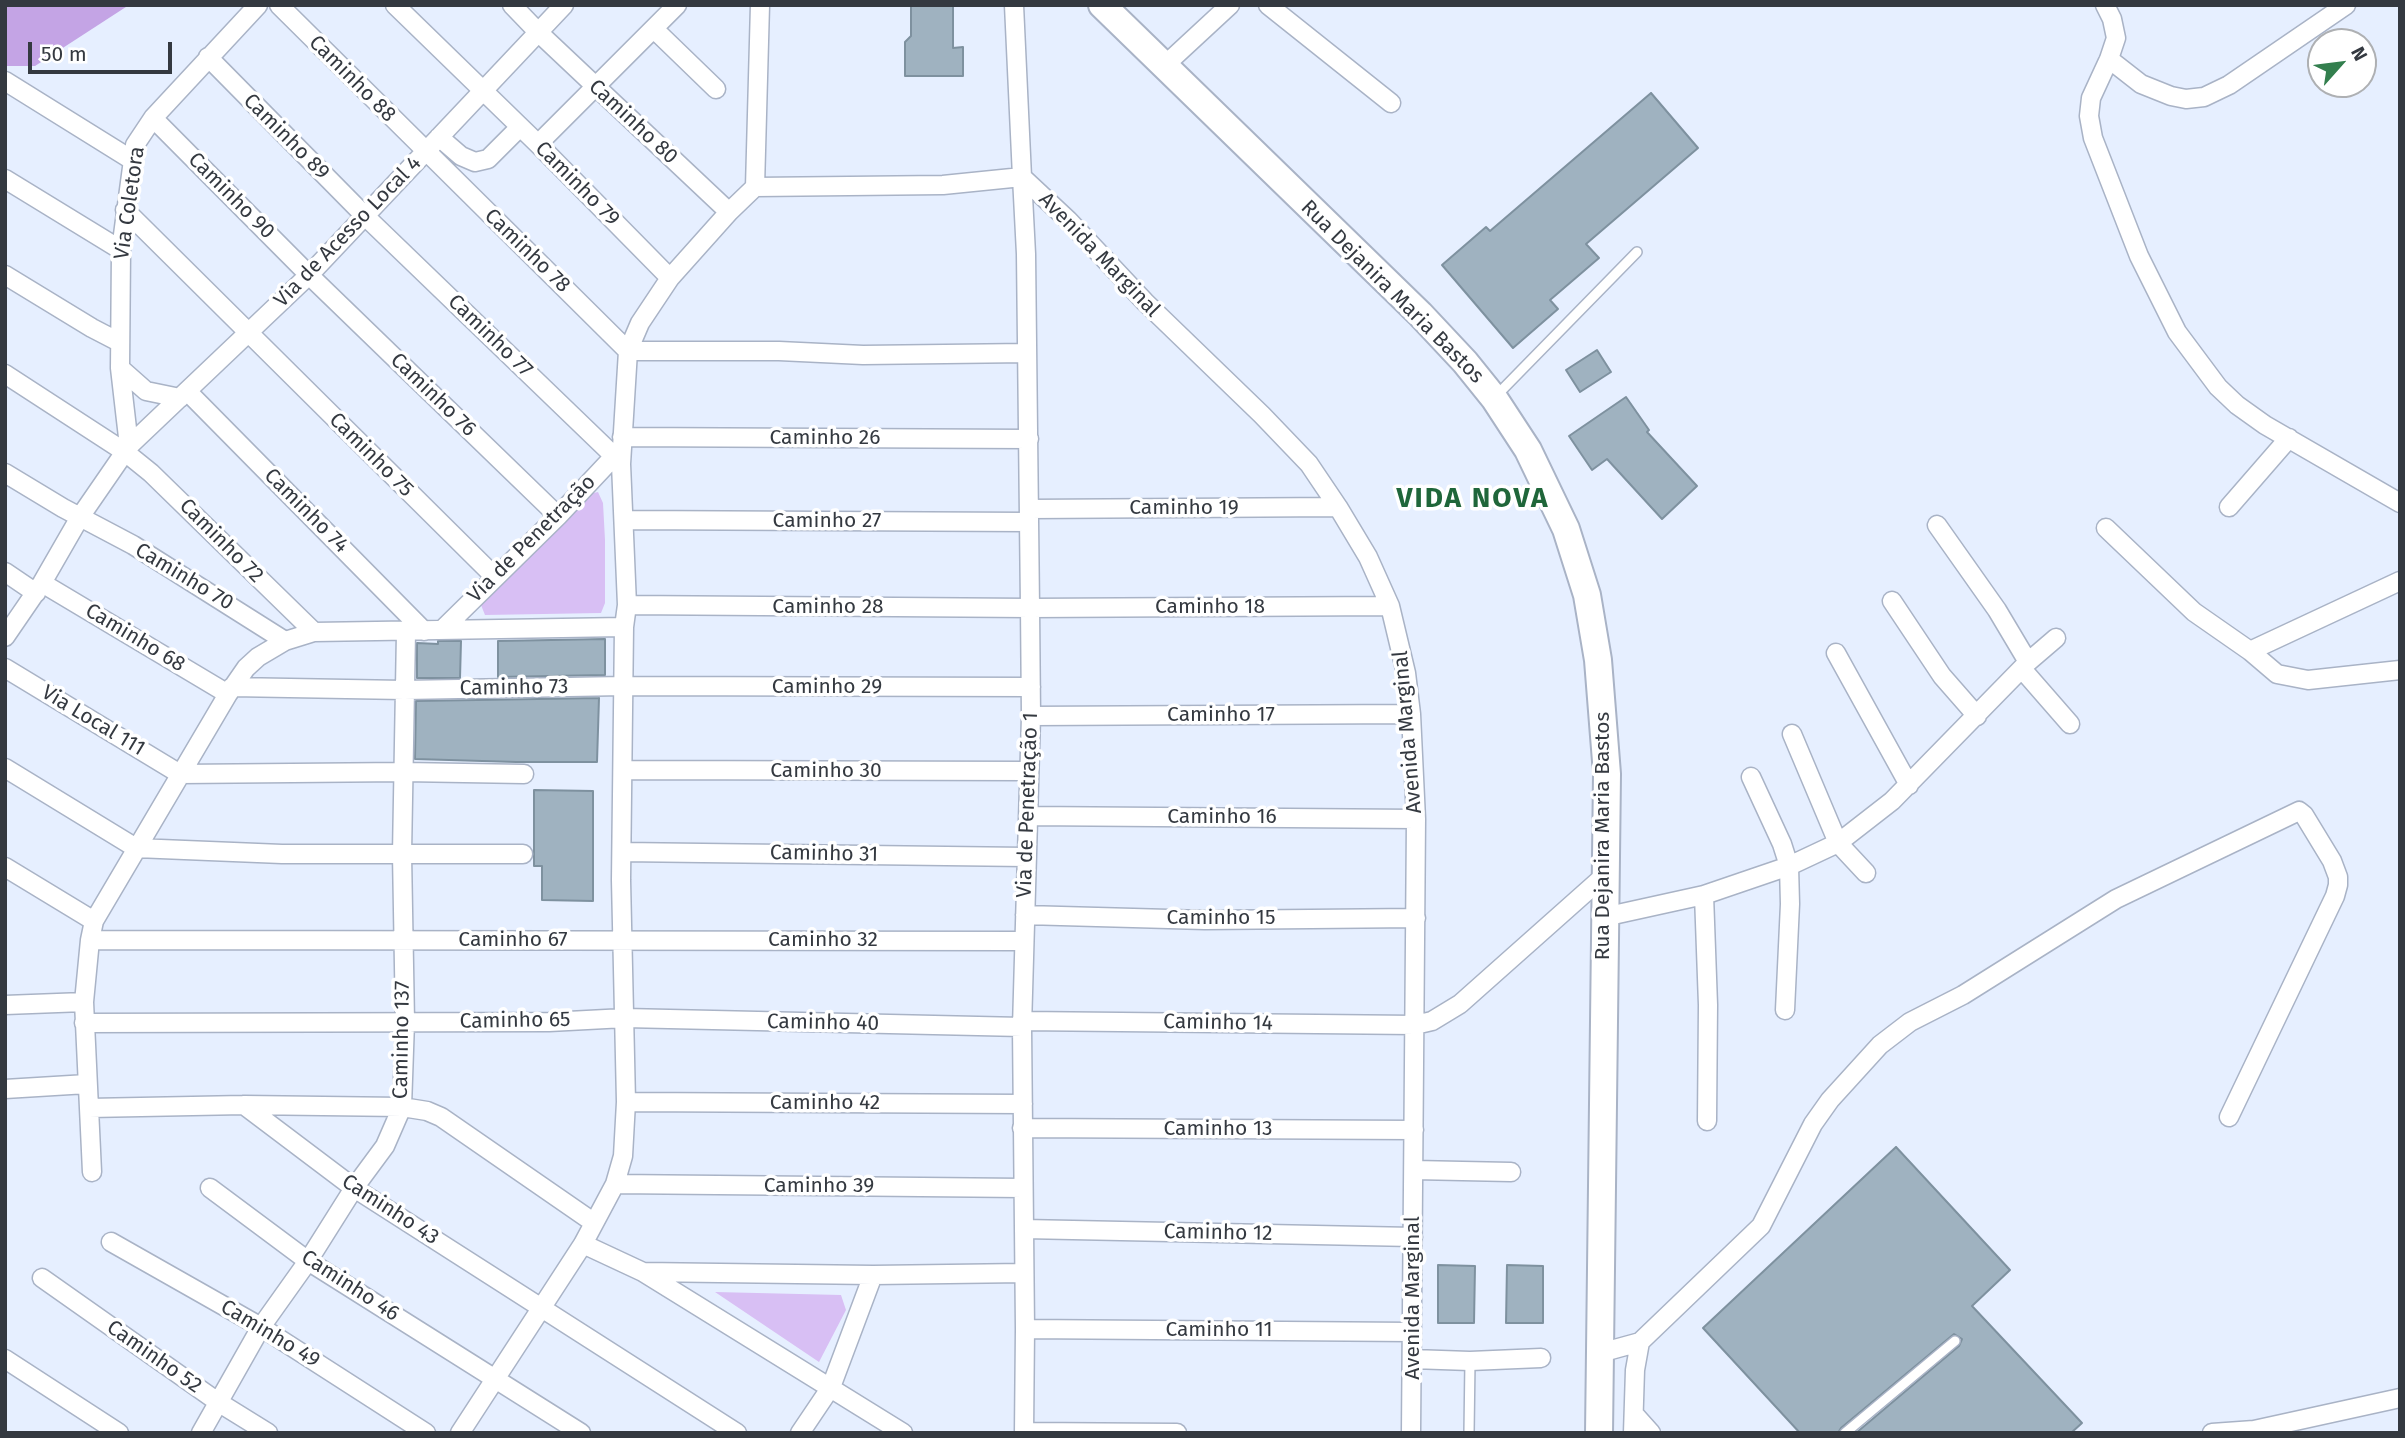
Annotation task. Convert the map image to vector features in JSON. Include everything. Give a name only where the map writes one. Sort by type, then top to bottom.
[{"type":"main road","name":"Rua Dejanira Maria Bastos","points":[[1101,5],[1420,314],[1494,397],[1528,450],[1566,529],[1587,595],[1598,660],[1607,774],[1599,1433]]},
{"type":"street","name":"Via Coletora","points":[[127,449],[119,342],[121,250],[135,145],[153,118],[258,5]]},
{"type":"street","name":"Caminho 88","points":[[279,5],[425,152]]},
{"type":"street","name":"Caminho 79","points":[[396,5],[670,278]]},
{"type":"street","name":"Caminho 80","points":[[512,5],[538,33],[729,212]]},
{"type":"street","name":"Via de Acesso Local 4","points":[[127,449],[309,275],[564,5]]},
{"type":"street","points":[[538,144],[677,5]]},
{"type":"street","points":[[755,187],[760,5]]},
{"type":"street","name":"Avenida Marginal","points":[[1014,5],[1022,177],[1068,220],[1145,302],[1309,464],[1368,557],[1390,606],[1406,673],[1416,819],[1412,1433]]},
{"type":"street","points":[[1163,67],[1230,5]]},
{"type":"street","points":[[1268,5],[1391,103]]},
{"type":"street","points":[[2105,5],[2112,19],[2116,38],[2091,98],[2091,127],[2126,224],[2155,291],[2177,332],[2218,387],[2237,405],[2265,425],[2400,503]]},
{"type":"street","points":[[2109,59],[2141,84],[2171,96],[2186,99],[2204,97],[2229,85],[2346,5]]},
{"type":"street","points":[[654,29],[716,89]]},
{"type":"street","name":"Caminho 89","points":[[208,57],[365,216]]},
{"type":"street","points":[[5,81],[132,160]]},
{"type":"street","name":"Caminho 90","points":[[153,118],[309,275]]},
{"type":"street","points":[[439,137],[461,156],[475,162],[488,159],[520,127]]},
{"type":"street","name":"Caminho 78","points":[[425,152],[628,351]]},
{"type":"street","points":[[460,1433],[583,1244],[615,1184],[622,1156],[626,1102],[622,852],[626,605],[619,447],[628,351],[640,323],[670,278],[755,187],[943,185],[1022,177]]},
{"type":"street","name":"Via de Penetração 1","points":[[1022,177],[1026,229],[1031,687],[1022,1024],[1024,1432]]},
{"type":"street","points":[[5,178],[121,250]]},
{"type":"street","name":"Caminho 75","points":[[125,210],[495,577]]},
{"type":"street","name":"Caminho 77","points":[[365,216],[619,447]]},
{"type":"street","points":[[5,275],[119,342]]},
{"type":"street","name":"Caminho 76","points":[[309,275],[558,516]]},
{"type":"street","points":[[628,351],[779,351],[863,355],[1027,353]]},
{"type":"street","points":[[120,368],[146,391],[183,395]]},
{"type":"street","name":"Caminho 72","points":[[5,374],[127,449],[314,632]]},
{"type":"street","name":"Caminho 74","points":[[183,395],[424,631]]},
{"type":"street","points":[[2229,508],[2289,438]]},
{"type":"street","name":"Caminho 26","points":[[619,447],[1029,439]]},
{"type":"street","name":"Via de Penetração","points":[[443,629],[558,516],[619,447]]},
{"type":"street","points":[[5,637],[39,588],[80,517],[127,449]]},
{"type":"street","name":"Caminho 70","points":[[5,473],[133,545],[285,640]]},
{"type":"street","name":"Caminho 19","points":[[1030,516],[1338,507]]},
{"type":"street","name":"Caminho 27","points":[[624,520],[1030,516]]},
{"type":"street","points":[[1937,525],[1997,610],[2025,665],[2070,724]]},
{"type":"street","points":[[2106,528],[2194,612],[2250,651],[2277,674],[2308,680],[2400,670]]},
{"type":"street","name":"Caminho 68","points":[[5,572],[230,691]]},
{"type":"street","points":[[2250,651],[2400,581]]},
{"type":"street","points":[[1892,601],[1942,676],[1977,716]]},
{"type":"street","name":"Caminho 28","points":[[626,605],[1030,608]]},
{"type":"street","name":"Caminho 18","points":[[1030,608],[1390,606]]},
{"type":"street","points":[[92,1172],[84,1002],[94,922],[180,774],[246,668],[285,640],[314,632],[624,627]]},
{"type":"street","name":"Caminho 137","points":[[201,1433],[261,1327],[385,1146],[402,1107],[405,1022],[402,855],[406,632]]},
{"type":"street","points":[[1604,917],[1704,895],[1789,866],[1838,843],[1869,821],[1909,785],[2025,665],[2056,638]]},
{"type":"street","points":[[1836,653],[1909,785]]},
{"type":"street","name":"Via Local 111","points":[[5,668],[180,774]]},
{"type":"street","name":"Caminho 73","points":[[230,691],[624,686]]},
{"type":"street","name":"Caminho 29","points":[[624,686],[1031,687]]},
{"type":"street","name":"Caminho 17","points":[[1031,716],[1410,714]]},
{"type":"street","points":[[1792,734],[1838,843],[1866,873]]},
{"type":"street","points":[[5,768],[136,848],[282,854],[523,854]]},
{"type":"street","name":"Caminho 30","points":[[624,770],[1029,771]]},
{"type":"street","points":[[180,774],[524,774]]},
{"type":"street","points":[[1751,777],[1782,844],[1789,866],[1785,1010]]},
{"type":"street","points":[[1600,1353],[1640,1342],[1761,1226],[1813,1124],[1830,1100],[1880,1045],[1910,1022],[1975,988],[2116,899],[2299,811],[2332,861],[2338,885],[2228,1117]]},
{"type":"street","name":"Caminho 16","points":[[1028,816],[1416,819]]},
{"type":"street","name":"Caminho 31","points":[[622,852],[1027,857]]},
{"type":"street","points":[[5,867],[94,922]]},
{"type":"street","points":[[1415,1026],[1432,1021],[1460,1004],[1604,876]]},
{"type":"street","points":[[1704,895],[1708,1005],[1707,1121]]},
{"type":"street","name":"Caminho 15","points":[[1025,915],[1205,920],[1416,918]]},
{"type":"street","name":"Caminho 67","points":[[90,940],[623,939]]},
{"type":"street","name":"Caminho 32","points":[[623,939],[1024,941]]},
{"type":"street","points":[[5,1005],[84,1002]]},
{"type":"street","name":"Caminho 65","points":[[85,1023],[549,1022],[625,1018]]},
{"type":"street","name":"Caminho 40","points":[[625,1018],[1022,1024]]},
{"type":"street","name":"Caminho 14","points":[[1022,1024],[1415,1026]]},
{"type":"street","points":[[5,1089],[87,1084]]},
{"type":"street","name":"Caminho 42","points":[[626,1102],[1023,1104]]},
{"type":"street","points":[[89,1108],[244,1105],[402,1107],[426,1111],[441,1117],[593,1222]]},
{"type":"street","name":"Caminho 43","points":[[244,1105],[354,1188],[541,1306]]},
{"type":"street","name":"Caminho 13","points":[[1022,1128],[1414,1130]]},
{"type":"street","points":[[1414,1170],[1511,1172]]},
{"type":"street","name":"Caminho 39","points":[[615,1184],[1023,1188]]},
{"type":"street","name":"Caminho 46","points":[[210,1188],[308,1261],[581,1433]]},
{"type":"street","name":"Caminho 12","points":[[1024,1229],[1413,1237]]},
{"type":"street","name":"Caminho 49","points":[[111,1241],[261,1327],[426,1433]]},
{"type":"street","points":[[583,1244],[643,1272],[903,1433]]},
{"type":"street","points":[[643,1272],[873,1275],[1024,1273]]},
{"type":"street","points":[[800,1433],[831,1387],[873,1275]]},
{"type":"street","name":"Caminho 52","points":[[42,1278],[218,1402],[268,1433]]},
{"type":"street","points":[[541,1306],[737,1433]]},
{"type":"street","name":"Caminho 11","points":[[1025,1329],[1412,1332]]},
{"type":"street","points":[[1633,1433],[1635,1370],[1640,1342]]},
{"type":"street","points":[[1412,1359],[1470,1361],[1541,1358]]},
{"type":"street","points":[[5,1359],[119,1433]]},
{"type":"street","points":[[2212,1433],[2254,1431],[2400,1398]]},
{"type":"street","points":[[1633,1414],[1651,1433]]},
{"type":"street","points":[[1024,1432],[1177,1433]]},
{"type":"lane","points":[[1494,397],[1637,252]]},
{"type":"lane","points":[[1845,1433],[1955,1340]]},
{"type":"lane","points":[[1469,1433],[1470,1361]]},
{"type":"shaded area","points":[[5,5],[129,5],[35,66],[5,66]]},
{"type":"shaded area","points":[[598,492],[603,503],[605,540],[605,603],[601,613],[485,615],[481,605],[589,494]]},
{"type":"shaded area","points":[[715,1292],[841,1295],[846,1310],[819,1362]]},
{"type":"building","points":[[911,5],[953,5],[953,48],[963,47],[963,76],[905,76],[905,42],[911,36]]},
{"type":"building","points":[[1651,93],[1698,148],[1586,244],[1599,258],[1550,300],[1558,309],[1513,348],[1442,265],[1486,227],[1490,231]]},
{"type":"building","points":[[1597,350],[1611,372],[1580,392],[1566,370]]},
{"type":"building","points":[[1626,397],[1649,430],[1647,432],[1697,486],[1662,519],[1607,459],[1592,470],[1569,436]]},
{"type":"building","points":[[605,639],[605,675],[498,677],[498,641]]},
{"type":"building","points":[[438,641],[461,641],[460,678],[417,678],[417,643],[438,644]]},
{"type":"building","points":[[599,698],[597,762],[415,759],[416,701]]},
{"type":"building","points":[[534,790],[593,791],[593,901],[542,900],[542,866],[534,866]]},
{"type":"building","points":[[1896,1147],[2010,1270],[1972,1306],[2082,1423],[2071,1433],[1856,1433],[1959,1346],[1962,1339],[1954,1334],[1838,1433],[1800,1433],[1703,1328]]},
{"type":"building","points":[[1438,1265],[1475,1266],[1474,1323],[1438,1323]]},
{"type":"building","points":[[1507,1265],[1543,1266],[1543,1323],[1506,1323]]},
{"type":"district","name":"VIDA NOVA","points":[[1473,499]]}]
